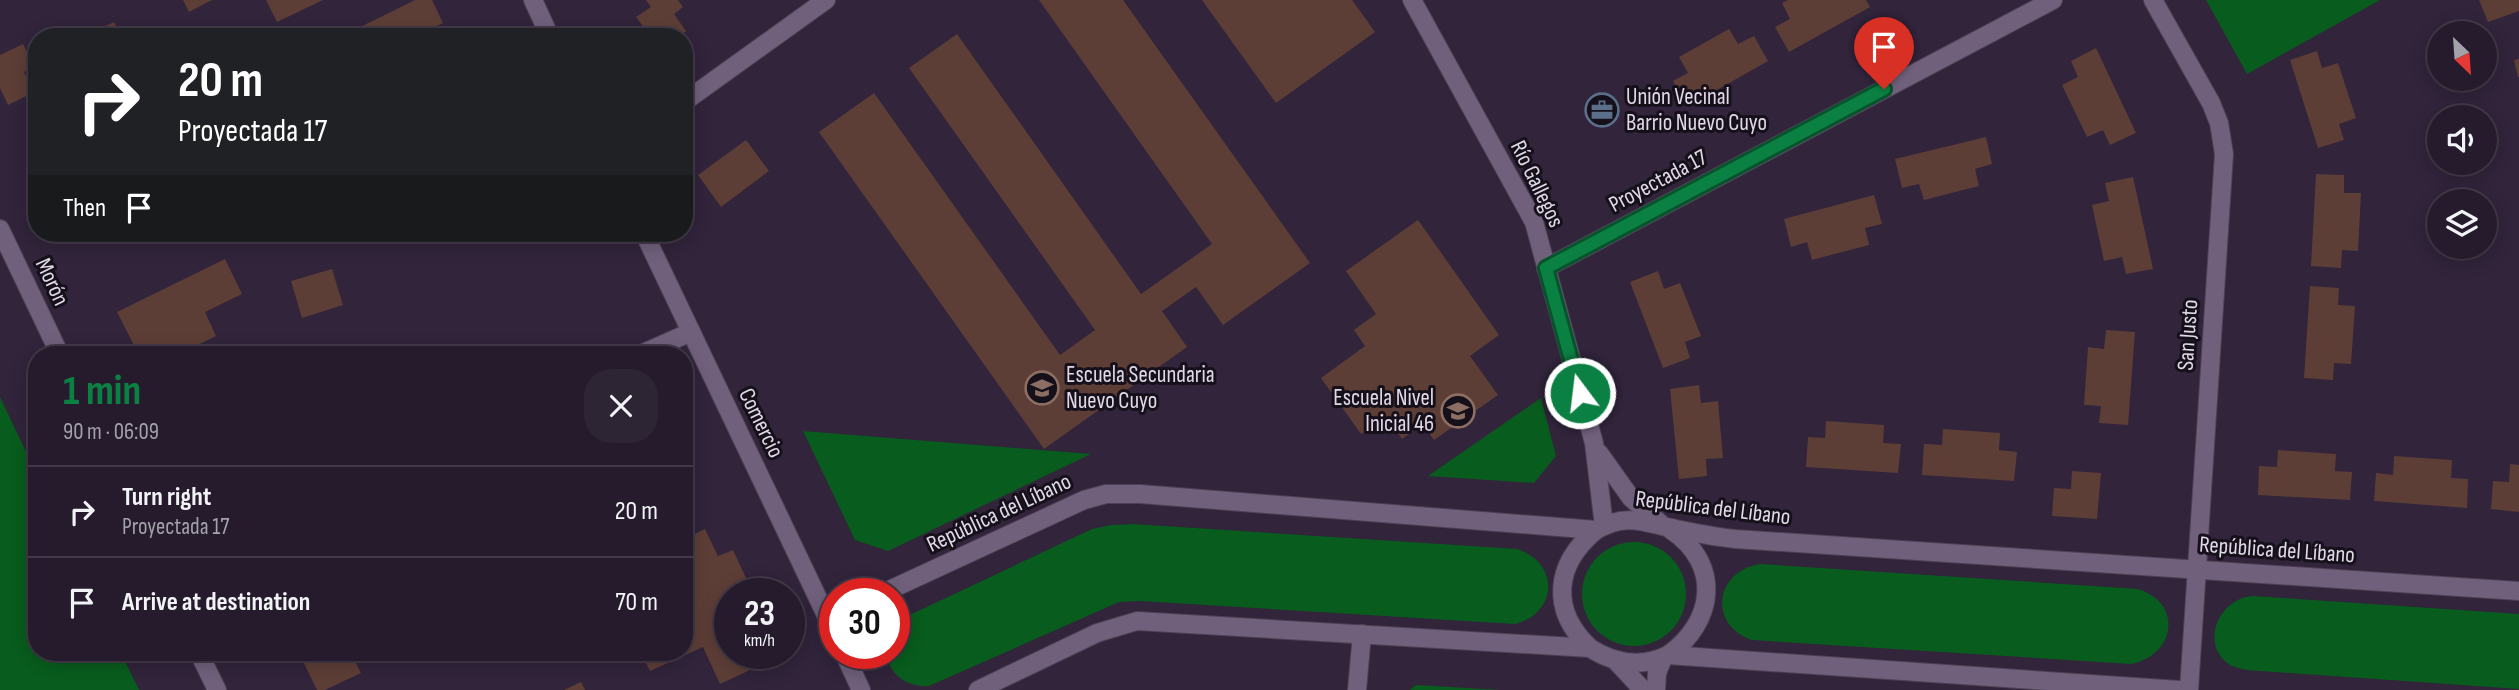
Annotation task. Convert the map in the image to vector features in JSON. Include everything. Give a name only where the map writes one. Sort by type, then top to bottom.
[{"type":"street","points":[[533,0],[546,28]]},
{"type":"street","points":[[693,96],[826,0]]},
{"type":"street","name":"Proyectada 17","points":[[1546,268],[2053,0]]},
{"type":"street","name":"San Justo","points":[[2153,0],[2211,103],[2219,123],[2224,154],[2189,690]]},
{"type":"street","name":"Río Gallegos","points":[[1417,2],[1534,222],[1594,443],[1602,459],[1631,499],[1683,538],[1702,566],[1706,583],[1702,617],[1694,632],[1666,657]]},
{"type":"street","name":"Morón","points":[[0,229],[56,346]]},
{"type":"street","name":"Comercio","points":[[647,242],[819,596]]},
{"type":"street","points":[[659,346],[691,332]]},
{"type":"street","name":"Río Gallegos","points":[[1594,443],[1600,528]]},
{"type":"street","name":"República del Líbano","points":[[910,580],[1074,504],[1106,494],[1140,494],[1600,528],[1623,521],[1643,520],[1735,540],[2519,591]]},
{"type":"street","points":[[1600,528],[1572,555],[1562,588],[1563,606],[1568,622],[1578,636],[1590,648],[1616,661],[1632,664],[1666,657],[2179,690]]},
{"type":"street","points":[[978,690],[1097,633],[1137,621],[1590,648]]},
{"type":"street","points":[[1357,690],[1362,634]]},
{"type":"street","points":[[1656,690],[1657,673],[1666,657]]},
{"type":"street","points":[[204,661],[217,690]]},
{"type":"street","points":[[1616,661],[1643,690]]},
{"type":"street","points":[[851,669],[861,690]]},
{"type":"green space","points":[[2206,0],[2380,0],[2247,74]]},
{"type":"green space","points":[[0,397],[28,456],[28,661],[125,661],[139,690],[0,690]]},
{"type":"green space","points":[[1541,398],[1556,456],[1534,483],[1428,476]]},
{"type":"green space","points":[[803,431],[1091,454],[888,551],[855,540]]},
{"type":"green space","points":[[1133,524],[1517,549],[1541,565],[1547,576],[1548,588],[1540,610],[1515,624],[1140,601],[1119,602],[929,686],[907,682],[892,669],[910,669],[910,615],[1092,529]]},
{"type":"green space","points":[[1634,542],[1654,546],[1671,557],[1682,574],[1686,594],[1682,614],[1671,631],[1654,642],[1634,646],[1614,642],[1597,631],[1586,614],[1582,594],[1586,574],[1597,557],[1614,546]]},
{"type":"green space","points":[[1761,564],[2138,589],[2162,605],[2168,628],[2165,640],[2157,650],[2146,659],[2131,664],[1752,640],[1738,633],[1728,623],[1722,599],[1734,576],[1746,568]]},
{"type":"green space","points":[[2253,596],[2519,614],[2519,689],[2246,670],[2230,665],[2216,646],[2214,635],[2217,624],[2230,605]]},
{"type":"green space","points":[[1416,685],[1501,690],[1410,690]]},
{"type":"building","points":[[183,0],[212,0],[189,12]]},
{"type":"building","points":[[266,0],[323,0],[277,22]]},
{"type":"building","points":[[415,0],[432,0],[443,23],[433,28],[358,28]]},
{"type":"building","points":[[646,0],[678,0],[683,7],[674,14],[684,28],[644,28],[636,17],[651,7]]},
{"type":"building","points":[[1039,0],[1123,0],[1310,263],[1223,325],[1196,287],[1162,311],[1187,347],[1044,449],[819,132],[874,93],[1060,355],[1095,330],[909,68],[957,34],[1141,294],[1212,244]]},
{"type":"building","points":[[1202,0],[1352,0],[1375,32],[1276,103]]},
{"type":"building","points":[[1788,0],[1866,0],[1870,7],[1789,52],[1775,27],[1790,19],[1782,3]]},
{"type":"building","points":[[2479,0],[2519,0],[2519,11],[2488,21]]},
{"type":"building","points":[[114,22],[117,28],[101,28]]},
{"type":"building","points":[[1729,29],[1738,44],[1754,36],[1768,61],[1687,107],[1673,81],[1688,73],[1679,57]]},
{"type":"building","points":[[23,44],[28,55],[28,70],[24,72],[28,81],[28,100],[26,96],[8,105],[0,88],[0,55]]},
{"type":"building","points":[[2096,48],[2136,133],[2110,145],[2103,130],[2087,137],[2062,85],[2078,77],[2071,61]]},
{"type":"building","points":[[2317,51],[2322,68],[2338,63],[2356,118],[2339,124],[2344,140],[2318,148],[2290,60]]},
{"type":"building","points":[[2519,59],[2519,77],[2518,77],[2514,60]]},
{"type":"building","points":[[1986,137],[1992,164],[1975,169],[1979,186],[1924,200],[1919,184],[1902,188],[1895,159]]},
{"type":"building","points":[[746,140],[769,171],[721,207],[698,175]]},
{"type":"building","points":[[2316,174],[2344,175],[2344,193],[2361,193],[2358,251],[2342,250],[2341,268],[2311,266]]},
{"type":"building","points":[[2133,177],[2153,269],[2126,274],[2122,257],[2104,261],[2092,205],[2109,201],[2105,183]]},
{"type":"building","points":[[1874,195],[1882,224],[1865,228],[1869,245],[1812,260],[1807,242],[1791,247],[1784,219]]},
{"type":"building","points":[[1418,220],[1499,335],[1470,356],[1498,395],[1434,440],[1423,424],[1402,439],[1386,417],[1361,434],[1321,378],[1365,346],[1354,330],[1376,314],[1346,271]]},
{"type":"building","points":[[225,259],[242,294],[205,312],[216,336],[195,346],[134,346],[117,312]]},
{"type":"building","points":[[332,269],[343,305],[302,318],[291,281]]},
{"type":"building","points":[[1658,271],[1664,289],[1680,283],[1701,336],[1685,342],[1690,358],[1663,368],[1630,282]]},
{"type":"building","points":[[2310,286],[2339,288],[2338,305],[2355,306],[2351,364],[2334,363],[2333,380],[2304,378]]},
{"type":"building","points":[[2106,330],[2135,332],[2128,425],[2099,423],[2101,406],[2084,405],[2088,347],[2104,349]]},
{"type":"building","points":[[1699,385],[1701,403],[1718,401],[1723,458],[1706,459],[1707,476],[1679,479],[1670,389]]},
{"type":"building","points":[[1826,421],[1884,425],[1883,443],[1901,444],[1898,473],[1806,467],[1808,437],[1825,438]]},
{"type":"building","points":[[1943,429],[2000,433],[1999,450],[2017,452],[2014,481],[1922,475],[1924,444],[1942,445]]},
{"type":"building","points":[[2278,450],[2336,454],[2335,471],[2352,472],[2350,500],[2258,495],[2259,466],[2277,467]]},
{"type":"building","points":[[2394,456],[2452,460],[2451,478],[2468,479],[2467,508],[2374,501],[2376,473],[2393,475]]},
{"type":"building","points":[[2510,464],[2519,465],[2519,512],[2491,509],[2493,481],[2509,482]]},
{"type":"building","points":[[2072,471],[2101,473],[2097,519],[2052,516],[2054,488],[2071,489]]},
{"type":"building","points":[[705,529],[718,556],[733,550],[746,578],[714,578],[714,669],[752,669],[720,684],[703,647],[693,652],[693,530],[695,534]]},
{"type":"building","points":[[303,661],[355,661],[361,673],[325,690],[317,690]]},
{"type":"building","points":[[645,661],[672,661],[650,671]]},
{"type":"building","points":[[581,682],[585,690],[564,690]]},
{"type":"place","name":"Unión Vecinal Barrio Nuevo Cuyo","points":[[1602,110]]},
{"type":"place","name":"Escuela Secundaria Nuevo Cuyo","points":[[1042,388]]},
{"type":"place","name":"Escuela Nivel Inicial 46","points":[[1458,411]]},
{"type":"route","points":[[1580,393],[1546,268],[1884,89]]}]
